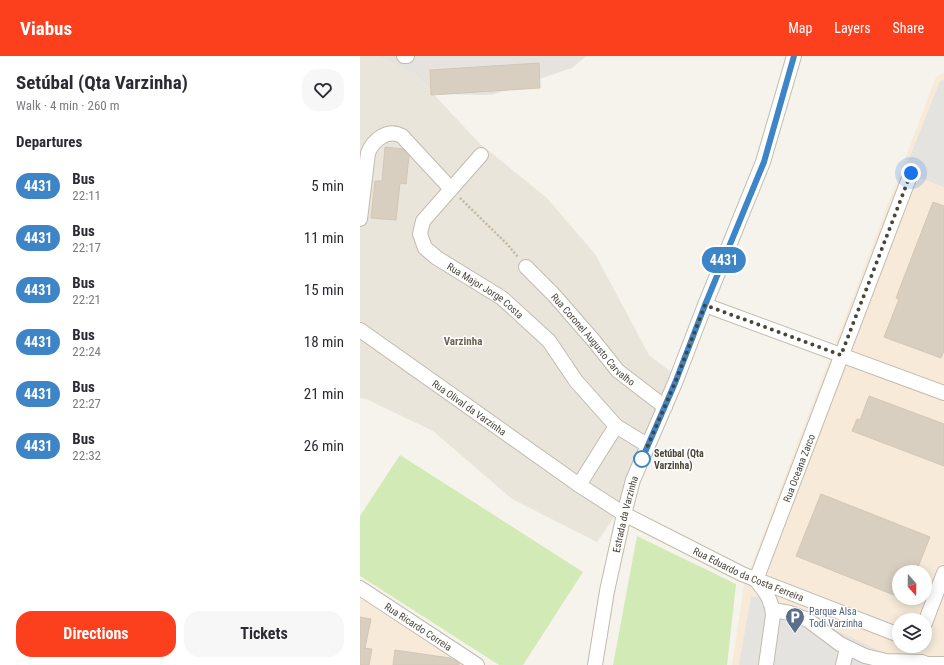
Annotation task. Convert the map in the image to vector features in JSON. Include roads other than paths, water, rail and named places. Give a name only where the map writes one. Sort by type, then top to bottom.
[{"type":"street","name":"Estrada da Varzinha","points":[[595,665],[607,591],[633,480],[647,445],[665,407],[764,162],[794,56]]},
{"type":"street","points":[[360,219],[368,153],[375,142],[385,135],[393,134],[402,136],[451,189]]},
{"type":"street","name":"Rua Major Jorge Costa","points":[[482,155],[423,221],[420,234],[425,248],[437,258],[502,298],[549,341],[576,381],[616,426],[647,445]]},
{"type":"street","name":"Rua Oceana Zarco","points":[[756,580],[911,173]]},
{"type":"street","name":"Rua Coronel Augusto Carvalho","points":[[526,267],[554,295],[618,371],[665,407]]},
{"type":"street","points":[[705,305],[944,393]]},
{"type":"street","name":"Rua Olival da Varzinha","points":[[360,330],[579,485],[624,514]]},
{"type":"street","points":[[579,485],[616,426]]},
{"type":"street","name":"Rua Eduardo da Costa Ferreira","points":[[624,514],[756,580],[892,633]]},
{"type":"street","points":[[929,613],[944,573]]},
{"type":"street","points":[[756,580],[769,598],[773,610],[766,665]]},
{"type":"street","name":"Rua Ricardo Correia","points":[[360,588],[462,660],[477,665]]},
{"type":"street","points":[[773,610],[790,613],[808,620],[847,648],[876,660],[891,663],[922,662],[928,664],[944,664]]},
{"type":"street","points":[[843,665],[847,648]]},
{"type":"place","name":"Setúbal (Qta Varzinha)","points":[[642,459]]},
{"type":"place","name":"Parque Alsa Todi Varzinha","points":[[795,634]]},
{"type":"district","name":"Varzinha","points":[[463,341]]}]
